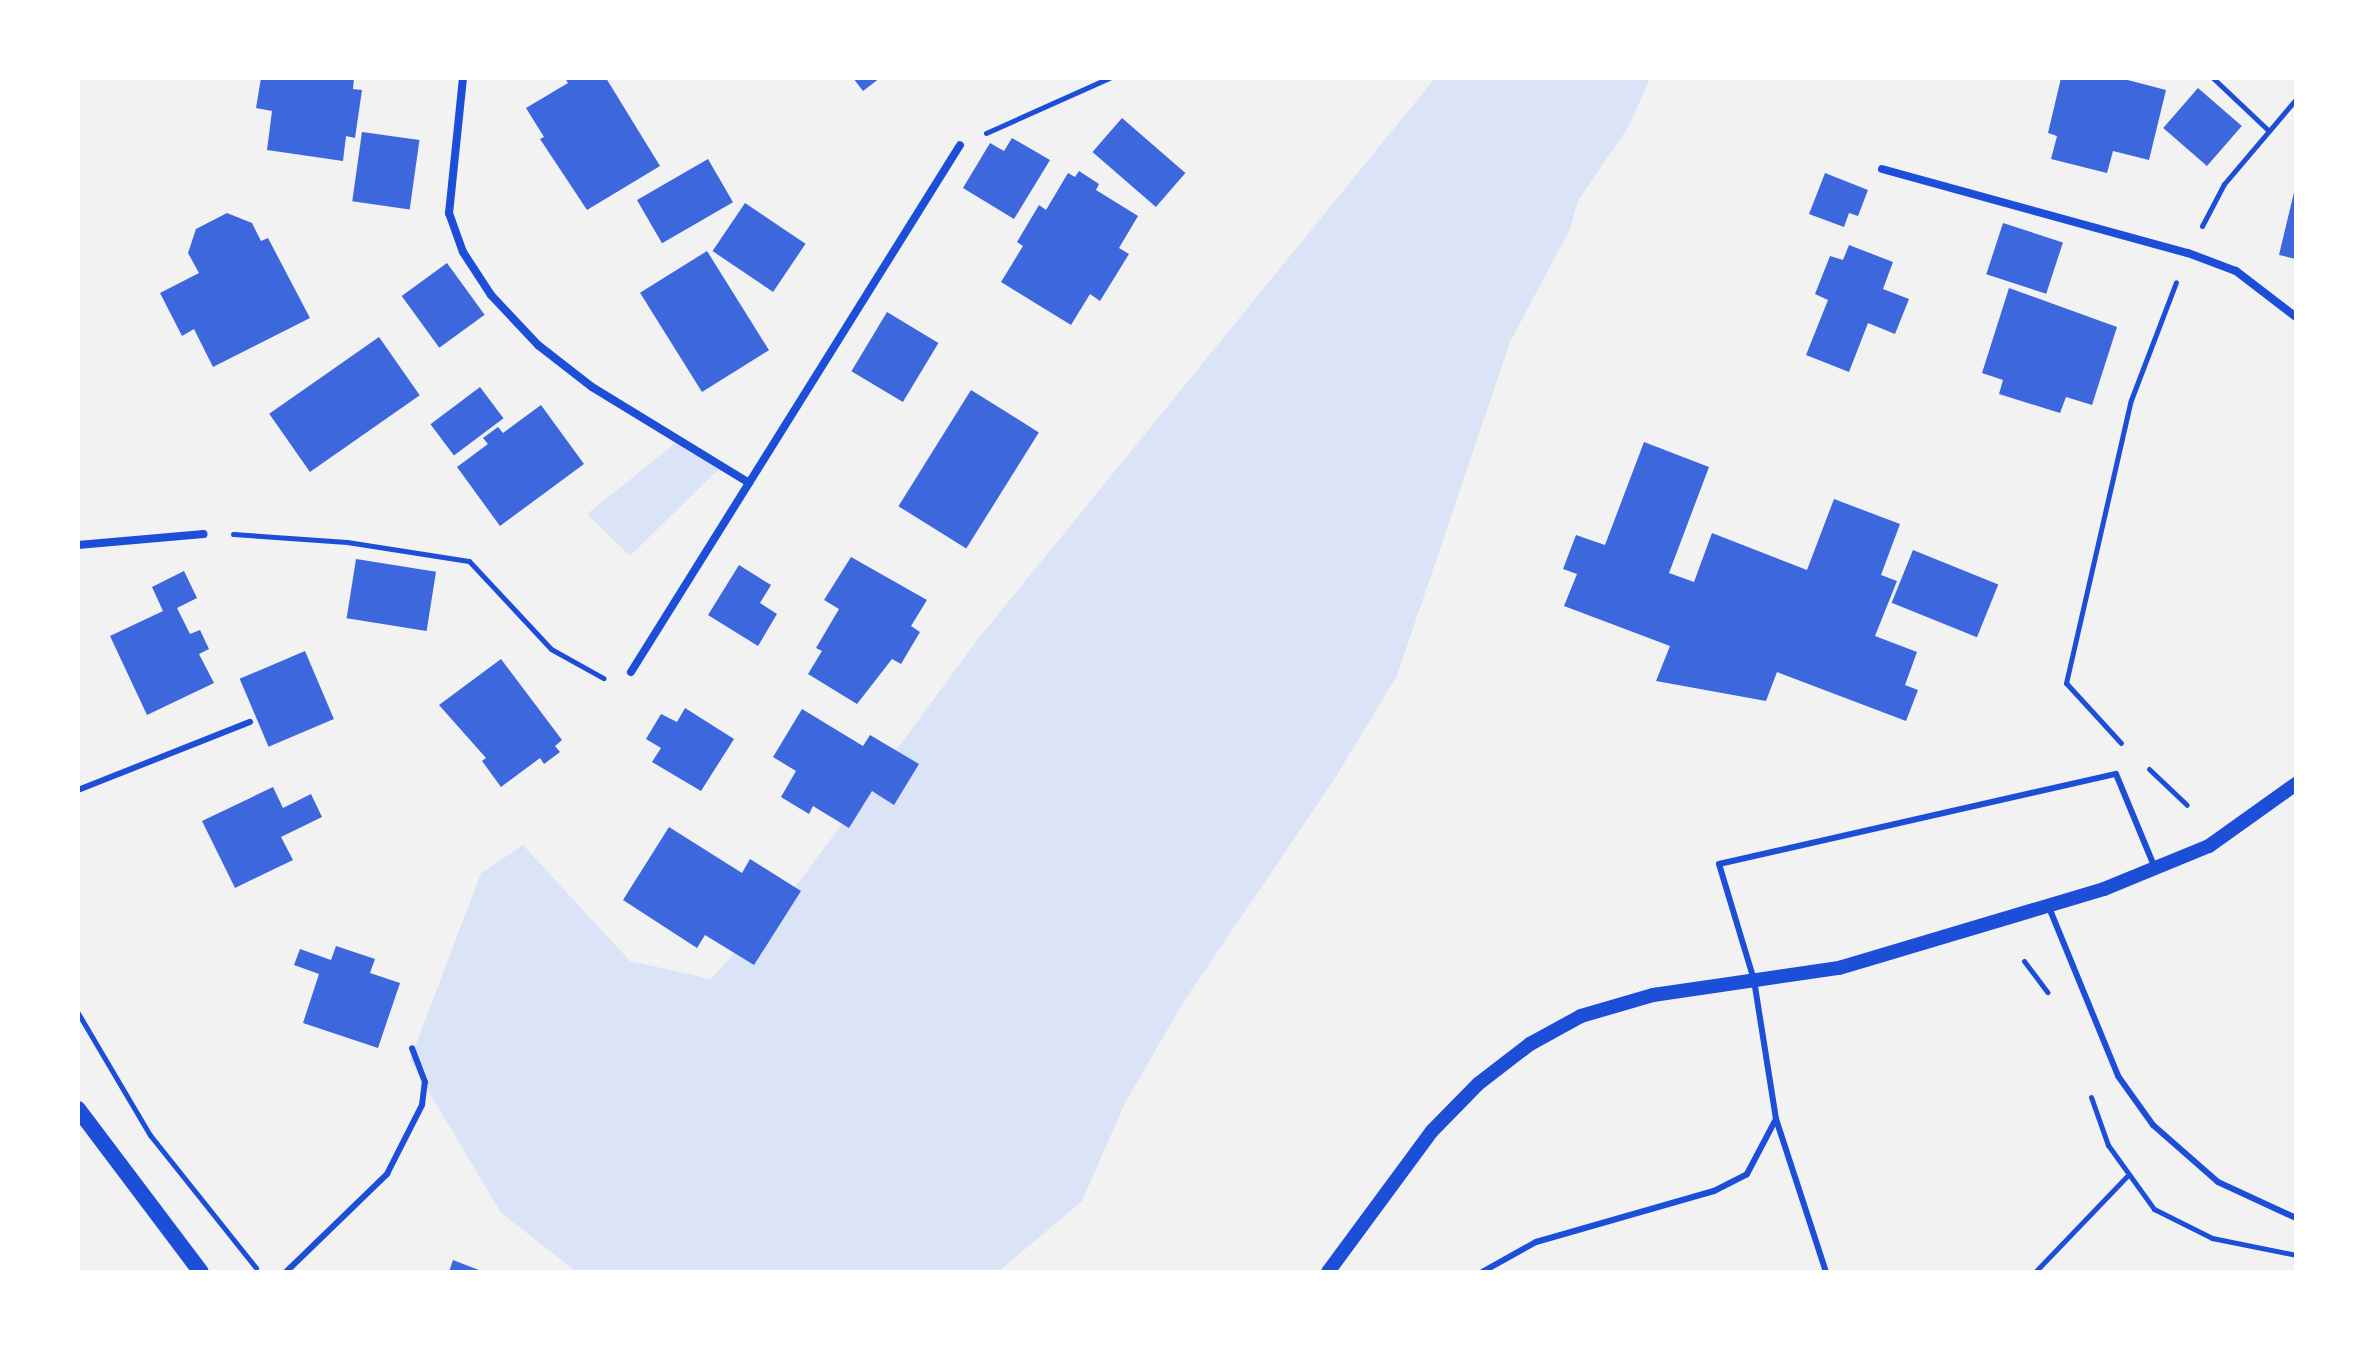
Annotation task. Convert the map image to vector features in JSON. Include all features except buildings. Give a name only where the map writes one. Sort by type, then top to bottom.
[{"type":"main road","points":[[78,1109],[201,1272]]},
{"type":"street","points":[[463,78],[449,213],[463,252],[491,295],[538,345],[592,387],[749,483]]},
{"type":"street","points":[[631,672],[960,145]]},
{"type":"street","points":[[1882,169],[2188,253],[2236,271],[2296,317]]},
{"type":"street","points":[[78,545],[204,534]]},
{"type":"street","points":[[1328,1272],[1432,1131],[1478,1084],[1530,1044],[1581,1016],[1653,995],[1839,968],[2048,905],[2209,846],[2296,784]]},
{"type":"lane","points":[[78,790],[250,722]]},
{"type":"lane","points":[[1826,1272],[1776,1119],[1754,980],[1719,864],[2116,774],[2155,868]]},
{"type":"lane","points":[[2048,905],[2118,1076],[2153,1125],[2218,1182],[2296,1218]]},
{"type":"lane","points":[[286,1272],[387,1174],[422,1105],[425,1082],[412,1048]]},
{"type":"lane","points":[[1482,1272],[1536,1242],[1714,1191],[1747,1174],[1776,1119]]},
{"type":"path","points":[[960,145],[1109,78]]},
{"type":"path","points":[[2213,78],[2268,130]]},
{"type":"path","points":[[2133,754],[2066,683],[2131,400],[2188,253],[2224,184],[2296,99]]},
{"type":"path","points":[[204,534],[347,542],[469,561],[551,649],[585,672],[613,681],[631,672]]},
{"type":"path","points":[[2144,764],[2187,805]]},
{"type":"path","points":[[78,1013],[150,1135],[259,1272]]},
{"type":"path","points":[[2035,1272],[2126,1177]]},
{"type":"shaded area","points":[[1435,78],[1650,78],[1629,126],[1578,201],[1570,229],[1510,342],[1397,676],[1332,783],[1184,1001],[1125,1103],[1082,1201],[998,1272],[577,1272],[501,1213],[410,1060],[481,873],[523,845],[630,961],[711,979],[802,878],[978,639]]},
{"type":"shaded area","points":[[679,440],[722,466],[630,556],[587,514]]}]
